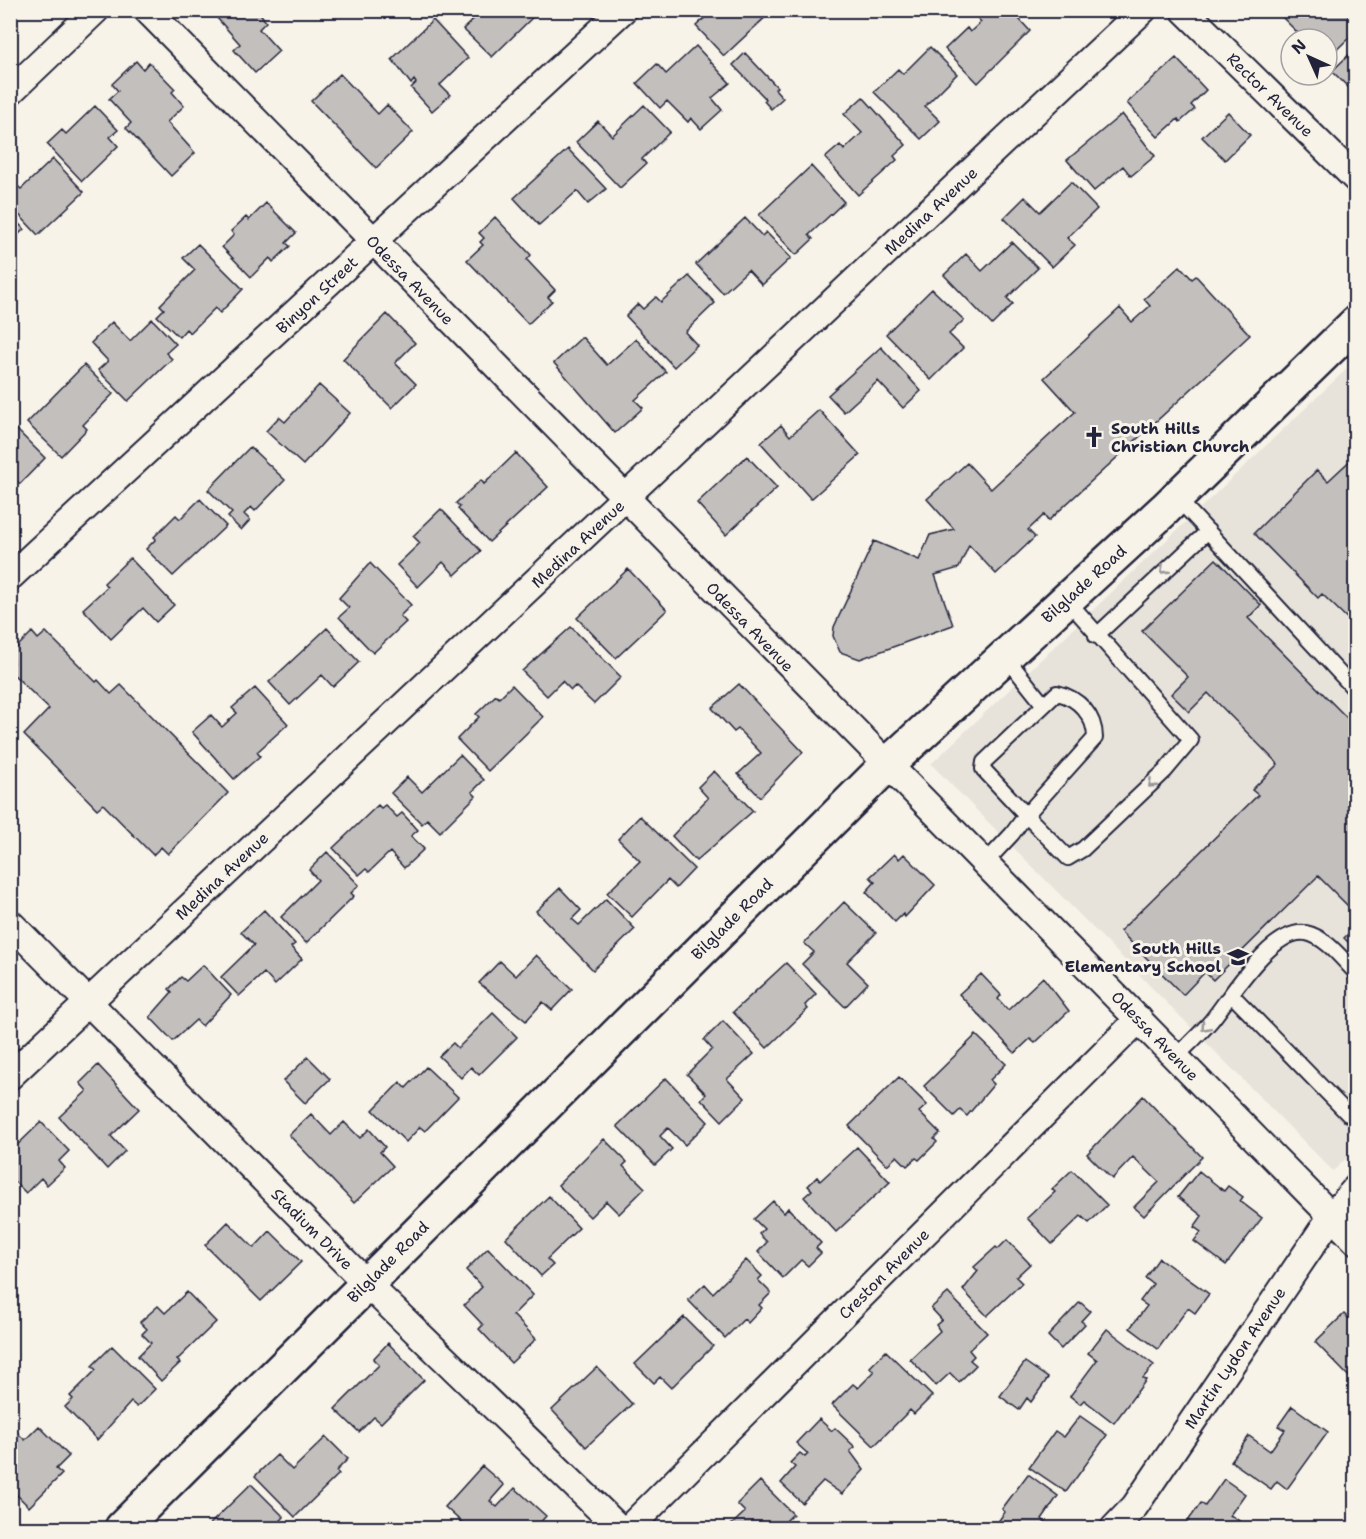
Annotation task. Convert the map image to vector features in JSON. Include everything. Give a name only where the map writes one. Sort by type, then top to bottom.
[{"type":"street","points":[[10,92],[96,10]]},
{"type":"street","name":"Odessa Avenue","points":[[147,10],[886,766],[1139,1019],[1356,1241]]},
{"type":"street","name":"Binyon Street","points":[[10,577],[623,10]]},
{"type":"street","name":"Medina Avenue","points":[[10,1076],[625,500],[1143,10]]},
{"type":"street","name":"Rector Avenue","points":[[1184,10],[1356,179]]},
{"type":"street","name":"Bilglade Road","points":[[122,1528],[886,766],[1177,498],[1356,323]]},
{"type":"street","name":"Stadium Drive","points":[[10,923],[366,1283],[619,1528]]},
{"type":"street","name":"Creston Avenue","points":[[629,1528],[1139,1019]]},
{"type":"street","name":"Martin Lydon Avenue","points":[[1114,1528],[1135,1506],[1332,1217],[1356,1188]]},
{"type":"lane","points":[[1177,498],[1356,691]]},
{"type":"lane","points":[[1096,636],[1208,531]]},
{"type":"lane","points":[[984,864],[1012,834],[1026,815],[1095,738],[1095,724],[1070,696],[1057,693],[984,762],[983,769],[1026,815],[1068,858],[1083,849],[1166,771],[1191,740],[1096,636],[1067,600]]},
{"type":"lane","points":[[1005,656],[1043,704]]},
{"type":"lane","points":[[1176,1057],[1212,1020],[1262,956],[1283,939],[1300,933],[1323,941],[1356,973]]},
{"type":"lane","points":[[1231,994],[1348,1114],[1356,1117]]},
{"type":"shaded area","name":"South Hills Elementary School","points":[[1355,361],[1356,1149],[1333,1171],[931,764]]},
{"type":"building","points":[[210,10],[258,10],[266,22],[259,29],[279,51],[255,73],[234,50],[240,44]]},
{"type":"building","points":[[476,10],[540,10],[492,57],[463,29],[479,14]]},
{"type":"building","points":[[713,10],[773,10],[724,56],[696,26]]},
{"type":"building","points":[[970,10],[1011,10],[1030,31],[978,83],[945,49],[967,28],[970,32],[981,22]]},
{"type":"building","points":[[1275,10],[1343,10],[1348,16],[1356,10],[1356,31],[1339,47],[1339,27],[1292,27]]},
{"type":"building","points":[[433,20],[468,58],[440,85],[450,95],[432,111],[411,88],[416,83],[414,80],[411,84],[392,59]]},
{"type":"building","points":[[696,46],[730,83],[712,98],[722,110],[701,129],[691,118],[688,122],[667,101],[660,108],[637,83],[657,64],[666,74]]},
{"type":"building","points":[[930,47],[957,74],[925,106],[940,121],[921,139],[874,92],[898,69],[903,74]]},
{"type":"building","points":[[1356,48],[1356,95],[1339,78],[1339,64]]},
{"type":"building","points":[[745,53],[777,87],[775,89],[783,98],[771,109],[764,101],[766,99],[733,65]]},
{"type":"building","points":[[1176,58],[1206,90],[1191,105],[1195,109],[1180,122],[1178,119],[1158,137],[1127,103]]},
{"type":"building","points":[[136,61],[143,69],[149,62],[175,89],[172,92],[184,106],[167,122],[195,153],[171,176],[126,128],[131,123],[109,99],[118,91],[112,84]]},
{"type":"building","points":[[340,74],[378,114],[387,105],[413,132],[376,168],[311,101]]},
{"type":"building","points":[[863,97],[906,145],[894,156],[897,160],[858,195],[825,158],[840,145],[844,150],[862,133],[844,114]]},
{"type":"building","points":[[644,105],[670,132],[642,159],[646,164],[620,188],[576,142],[598,121],[612,136]]},
{"type":"building","points":[[95,106],[118,130],[110,137],[118,146],[82,181],[47,144],[62,130],[66,134]]},
{"type":"building","points":[[1228,112],[1250,135],[1225,160],[1202,137]]},
{"type":"building","points":[[1122,114],[1155,156],[1131,176],[1123,166],[1094,191],[1067,160]]},
{"type":"building","points":[[568,149],[606,189],[588,204],[577,191],[539,225],[514,198]]},
{"type":"building","points":[[53,159],[84,192],[38,235],[10,205],[10,179],[21,189]]},
{"type":"building","points":[[811,166],[844,202],[809,235],[813,239],[796,255],[759,215]]},
{"type":"building","points":[[1071,182],[1097,209],[1067,238],[1075,245],[1052,267],[1004,218],[1025,197],[1040,212]]},
{"type":"building","points":[[266,203],[296,233],[286,243],[290,246],[273,262],[270,258],[251,277],[222,247],[234,235],[231,231],[246,217],[249,220]]},
{"type":"building","points":[[10,215],[24,229],[10,243]]},
{"type":"building","points":[[495,217],[531,255],[527,260],[555,290],[548,297],[552,301],[528,324],[467,260],[483,245],[480,242],[484,238],[479,233]]},
{"type":"building","points":[[745,218],[762,236],[766,232],[791,258],[762,285],[748,270],[723,293],[696,264]]},
{"type":"building","points":[[1012,242],[1038,268],[1007,298],[1013,304],[992,325],[944,275],[966,254],[982,271]]},
{"type":"building","points":[[198,244],[243,289],[220,313],[215,308],[190,333],[186,329],[179,337],[157,316],[164,309],[160,305],[195,270],[183,258]]},
{"type":"building","name":"South Hills Christian Church","points":[[1180,266],[1192,279],[1196,276],[1250,335],[1048,521],[1044,515],[1028,530],[1035,537],[996,574],[969,545],[959,568],[935,575],[953,625],[860,659],[840,652],[833,636],[834,627],[874,541],[919,560],[930,535],[954,529],[927,499],[967,463],[991,489],[1075,412],[1044,378],[1120,308],[1132,322],[1150,306],[1144,299]]},
{"type":"building","points":[[689,276],[715,303],[685,332],[697,345],[674,367],[626,316],[638,304],[643,309],[656,297],[661,302]]},
{"type":"building","points":[[932,289],[964,320],[949,334],[963,348],[931,380],[886,334]]},
{"type":"building","points":[[387,314],[415,343],[395,363],[416,384],[392,408],[343,359]]},
{"type":"building","points":[[152,319],[176,344],[166,353],[172,359],[128,401],[98,370],[108,361],[91,343],[112,322],[130,341]]},
{"type":"building","points":[[582,337],[607,365],[636,339],[666,372],[635,400],[643,408],[615,433],[554,363]]},
{"type":"building","points":[[881,347],[921,391],[903,408],[878,381],[844,412],[828,395]]},
{"type":"building","points":[[84,365],[113,394],[83,425],[87,429],[61,456],[27,423]]},
{"type":"building","points":[[319,385],[350,413],[303,465],[266,431],[279,417],[285,422]]},
{"type":"building","points":[[819,410],[860,455],[811,499],[761,443],[781,425],[790,436]]},
{"type":"building","points":[[11,424],[45,458],[20,484],[13,477],[10,479]]},
{"type":"building","points":[[250,447],[285,480],[255,511],[251,507],[244,514],[250,520],[241,530],[228,517],[232,513],[208,490]]},
{"type":"building","points":[[516,453],[548,487],[489,542],[458,509],[460,507],[456,503],[481,480],[484,484]]},
{"type":"building","points":[[1356,455],[1356,627],[1322,594],[1318,598],[1254,533],[1317,470],[1328,481]]},
{"type":"building","points":[[747,456],[777,488],[726,535],[697,503]]},
{"type":"building","points":[[200,499],[226,526],[173,576],[146,549],[156,539],[154,537],[176,515],[180,519]]},
{"type":"building","points":[[441,509],[481,551],[455,575],[443,562],[418,587],[397,565],[420,543],[413,536]]},
{"type":"building","points":[[130,558],[174,605],[156,622],[143,608],[111,639],[83,609],[107,587],[104,583]]},
{"type":"building","points":[[1216,559],[1261,605],[1248,618],[1356,727],[1356,914],[1318,876],[1213,980],[1205,972],[1183,995],[1120,931],[1258,795],[1252,790],[1278,764],[1208,693],[1189,712],[1171,694],[1188,677],[1142,631]]},
{"type":"building","points":[[370,563],[411,605],[400,616],[406,622],[373,653],[339,617],[349,608],[339,598]]},
{"type":"building","points":[[628,569],[667,610],[616,658],[577,618]]},
{"type":"building","points":[[571,627],[621,677],[594,704],[575,686],[571,690],[562,681],[547,696],[522,671]]},
{"type":"building","points":[[327,628],[359,662],[333,687],[322,675],[290,705],[269,682]]},
{"type":"building","points":[[32,632],[38,639],[46,632],[111,694],[121,685],[228,793],[168,854],[161,847],[153,855],[103,804],[97,809],[24,735],[49,709],[10,671],[13,662],[10,654]]},
{"type":"building","points":[[739,684],[803,752],[760,797],[738,774],[761,753],[738,729],[734,732],[712,708]]},
{"type":"building","points":[[512,685],[543,717],[488,771],[457,739],[479,717],[476,714],[496,695],[499,698]]},
{"type":"building","points":[[255,688],[288,724],[257,752],[260,756],[234,779],[192,732],[211,715],[222,727],[237,713],[232,708]]},
{"type":"building","points":[[460,755],[484,780],[472,792],[476,796],[440,832],[427,819],[422,824],[391,793],[407,777],[422,792]]},
{"type":"building","points":[[714,771],[753,811],[696,861],[672,836],[708,798],[698,787]]},
{"type":"building","points":[[378,805],[381,808],[385,805],[397,817],[402,813],[418,830],[411,836],[424,849],[404,868],[390,852],[369,872],[366,869],[359,875],[333,848]]},
{"type":"building","points":[[640,816],[694,869],[676,888],[668,880],[632,917],[607,893],[640,861],[618,839]]},
{"type":"building","points":[[327,852],[359,885],[351,893],[354,896],[306,943],[281,917],[318,880],[309,870]]},
{"type":"building","points":[[894,854],[899,859],[904,854],[935,885],[905,917],[903,914],[895,922],[866,892],[875,882],[870,877]]},
{"type":"building","points":[[560,888],[581,910],[572,919],[579,925],[606,899],[635,929],[593,970],[536,911]]},
{"type":"building","points":[[844,902],[876,933],[847,962],[868,983],[845,1007],[802,964],[814,952],[804,943]]},
{"type":"building","points":[[264,910],[295,944],[291,947],[302,959],[275,985],[264,973],[239,996],[221,977],[254,945],[241,932]]},
{"type":"building","points":[[1356,926],[1356,950],[1344,938]]},
{"type":"building","points":[[536,955],[572,989],[552,1010],[543,1002],[526,1021],[479,983],[500,961],[516,976]]},
{"type":"building","points":[[786,963],[816,994],[805,1005],[808,1009],[767,1048],[733,1012]]},
{"type":"building","points":[[203,965],[231,995],[202,1026],[196,1020],[173,1041],[150,1017],[172,992],[169,989],[181,977],[186,981]]},
{"type":"building","points":[[981,974],[1001,995],[998,999],[1008,1010],[1043,977],[1069,1011],[1035,1043],[1030,1039],[1015,1053],[959,994]]},
{"type":"building","points":[[493,1013],[517,1037],[479,1075],[471,1067],[461,1078],[439,1056],[453,1043],[458,1048]]},
{"type":"building","points":[[723,1021],[754,1054],[727,1079],[745,1098],[722,1121],[701,1099],[706,1094],[687,1074],[712,1049],[704,1040]]},
{"type":"building","points":[[976,1035],[1006,1064],[990,1080],[994,1084],[967,1116],[960,1110],[954,1116],[924,1086]]},
{"type":"building","points":[[308,1057],[330,1079],[305,1103],[283,1081]]},
{"type":"building","points":[[98,1065],[139,1109],[111,1136],[125,1151],[107,1169],[59,1117],[87,1091],[80,1083]]},
{"type":"building","points":[[426,1067],[458,1097],[425,1131],[420,1127],[406,1142],[373,1110],[400,1082],[406,1088]]},
{"type":"building","points":[[899,1077],[927,1105],[919,1112],[940,1133],[934,1139],[937,1142],[919,1160],[916,1158],[907,1166],[897,1156],[887,1165],[849,1126]]},
{"type":"building","points":[[666,1078],[708,1122],[685,1145],[668,1128],[660,1136],[672,1149],[655,1165],[617,1126]]},
{"type":"building","points":[[1143,1096],[1202,1157],[1144,1216],[1134,1207],[1159,1182],[1133,1157],[1112,1179],[1087,1154]]},
{"type":"building","points":[[311,1114],[331,1135],[344,1122],[360,1138],[369,1129],[385,1147],[380,1152],[393,1166],[354,1203],[289,1135]]},
{"type":"building","points":[[41,1122],[69,1151],[59,1161],[65,1168],[47,1185],[41,1178],[26,1193],[15,1182],[10,1186],[10,1152]]},
{"type":"building","points":[[604,1139],[627,1162],[623,1166],[645,1188],[619,1214],[606,1201],[590,1217],[558,1185]]},
{"type":"building","points":[[857,1147],[890,1182],[836,1232],[804,1197],[812,1190],[808,1186],[817,1177],[820,1181]]},
{"type":"building","points":[[1072,1170],[1107,1205],[1089,1223],[1081,1216],[1052,1244],[1027,1218],[1055,1192],[1052,1189]]},
{"type":"building","points":[[1199,1171],[1224,1191],[1228,1186],[1243,1197],[1240,1201],[1262,1218],[1226,1265],[1194,1241],[1201,1232],[1194,1227],[1202,1216],[1178,1197]]},
{"type":"building","points":[[549,1196],[579,1228],[547,1259],[553,1265],[541,1276],[506,1238]]},
{"type":"building","points":[[773,1201],[784,1213],[788,1208],[821,1243],[816,1248],[821,1253],[808,1266],[801,1260],[783,1278],[758,1252],[767,1242],[759,1234],[764,1229],[754,1219]]},
{"type":"building","points":[[228,1222],[254,1248],[270,1231],[301,1262],[261,1301],[205,1245]]},
{"type":"building","points":[[1007,1240],[1030,1264],[1016,1277],[1022,1283],[987,1316],[963,1290],[978,1271],[974,1267]]},
{"type":"building","points":[[488,1248],[533,1295],[513,1315],[536,1339],[511,1363],[479,1329],[483,1325],[464,1305],[482,1287],[466,1270]]},
{"type":"building","points":[[1159,1258],[1209,1294],[1195,1313],[1188,1308],[1158,1349],[1130,1328],[1147,1306],[1140,1301],[1153,1284],[1145,1278]]},
{"type":"building","points":[[746,1260],[762,1276],[758,1280],[771,1293],[759,1305],[762,1308],[748,1323],[744,1319],[725,1338],[688,1300],[705,1284],[713,1293]]},
{"type":"building","points":[[187,1292],[216,1322],[177,1360],[180,1363],[161,1381],[138,1356],[151,1343],[142,1334],[147,1329],[140,1322],[158,1306],[165,1313]]},
{"type":"building","points":[[948,1293],[987,1333],[969,1350],[974,1356],[970,1360],[976,1365],[959,1382],[950,1373],[936,1386],[910,1359],[940,1331],[936,1325],[942,1320],[931,1308]]},
{"type":"building","points":[[1080,1302],[1090,1311],[1081,1321],[1085,1324],[1061,1349],[1048,1336]]},
{"type":"building","points":[[1344,1314],[1356,1325],[1356,1384],[1315,1342]]},
{"type":"building","points":[[684,1317],[713,1346],[671,1388],[660,1377],[654,1383],[635,1364]]},
{"type":"building","points":[[1107,1329],[1154,1365],[1143,1378],[1146,1380],[1114,1423],[1084,1400],[1080,1404],[1070,1396],[1097,1360],[1088,1353]]},
{"type":"building","points":[[388,1343],[424,1380],[381,1423],[374,1417],[359,1432],[335,1409],[379,1365],[373,1359]]},
{"type":"building","points":[[112,1346],[155,1389],[137,1407],[131,1402],[97,1440],[65,1407],[73,1399],[70,1396],[96,1370],[92,1366]]},
{"type":"building","points":[[886,1351],[932,1396],[914,1414],[910,1410],[874,1446],[832,1405],[853,1384],[858,1388],[874,1372],[870,1367]]},
{"type":"building","points":[[1025,1362],[1048,1378],[1031,1402],[1027,1398],[1019,1410],[1000,1396]]},
{"type":"building","points":[[597,1367],[632,1404],[586,1447],[552,1410]]},
{"type":"building","points":[[1292,1406],[1328,1432],[1287,1489],[1277,1481],[1271,1489],[1231,1461],[1249,1436],[1270,1451],[1285,1430],[1278,1426]]},
{"type":"building","points":[[1080,1416],[1107,1435],[1066,1492],[1029,1467],[1055,1431],[1064,1437]]},
{"type":"building","points":[[819,1419],[832,1431],[835,1428],[855,1447],[850,1451],[864,1470],[842,1494],[823,1481],[802,1503],[781,1483],[795,1467],[790,1463],[800,1453],[805,1457],[808,1454],[796,1443]]},
{"type":"building","points":[[10,1426],[25,1440],[39,1426],[69,1456],[56,1469],[62,1474],[29,1507],[17,1495],[10,1501]]},
{"type":"building","points":[[326,1437],[348,1459],[336,1471],[339,1474],[295,1517],[255,1476],[277,1455],[292,1470]]},
{"type":"building","points":[[482,1466],[504,1485],[490,1501],[497,1507],[515,1488],[546,1516],[535,1528],[468,1528],[445,1507]]},
{"type":"building","points":[[1028,1474],[1058,1496],[1042,1519],[1045,1522],[1040,1528],[1005,1528],[997,1523],[1005,1512],[1002,1509]]},
{"type":"building","points":[[1224,1479],[1245,1494],[1230,1515],[1250,1528],[1183,1528],[1201,1503],[1205,1506]]},
{"type":"building","points":[[760,1481],[793,1514],[779,1528],[728,1528],[745,1512],[737,1504]]},
{"type":"building","points":[[251,1484],[284,1517],[274,1528],[206,1528]]},
{"type":"place","name":"South Hills Christian Church","points":[[1094,437]]},
{"type":"place","name":"South Hills Elementary School","points":[[1238,957]]}]
